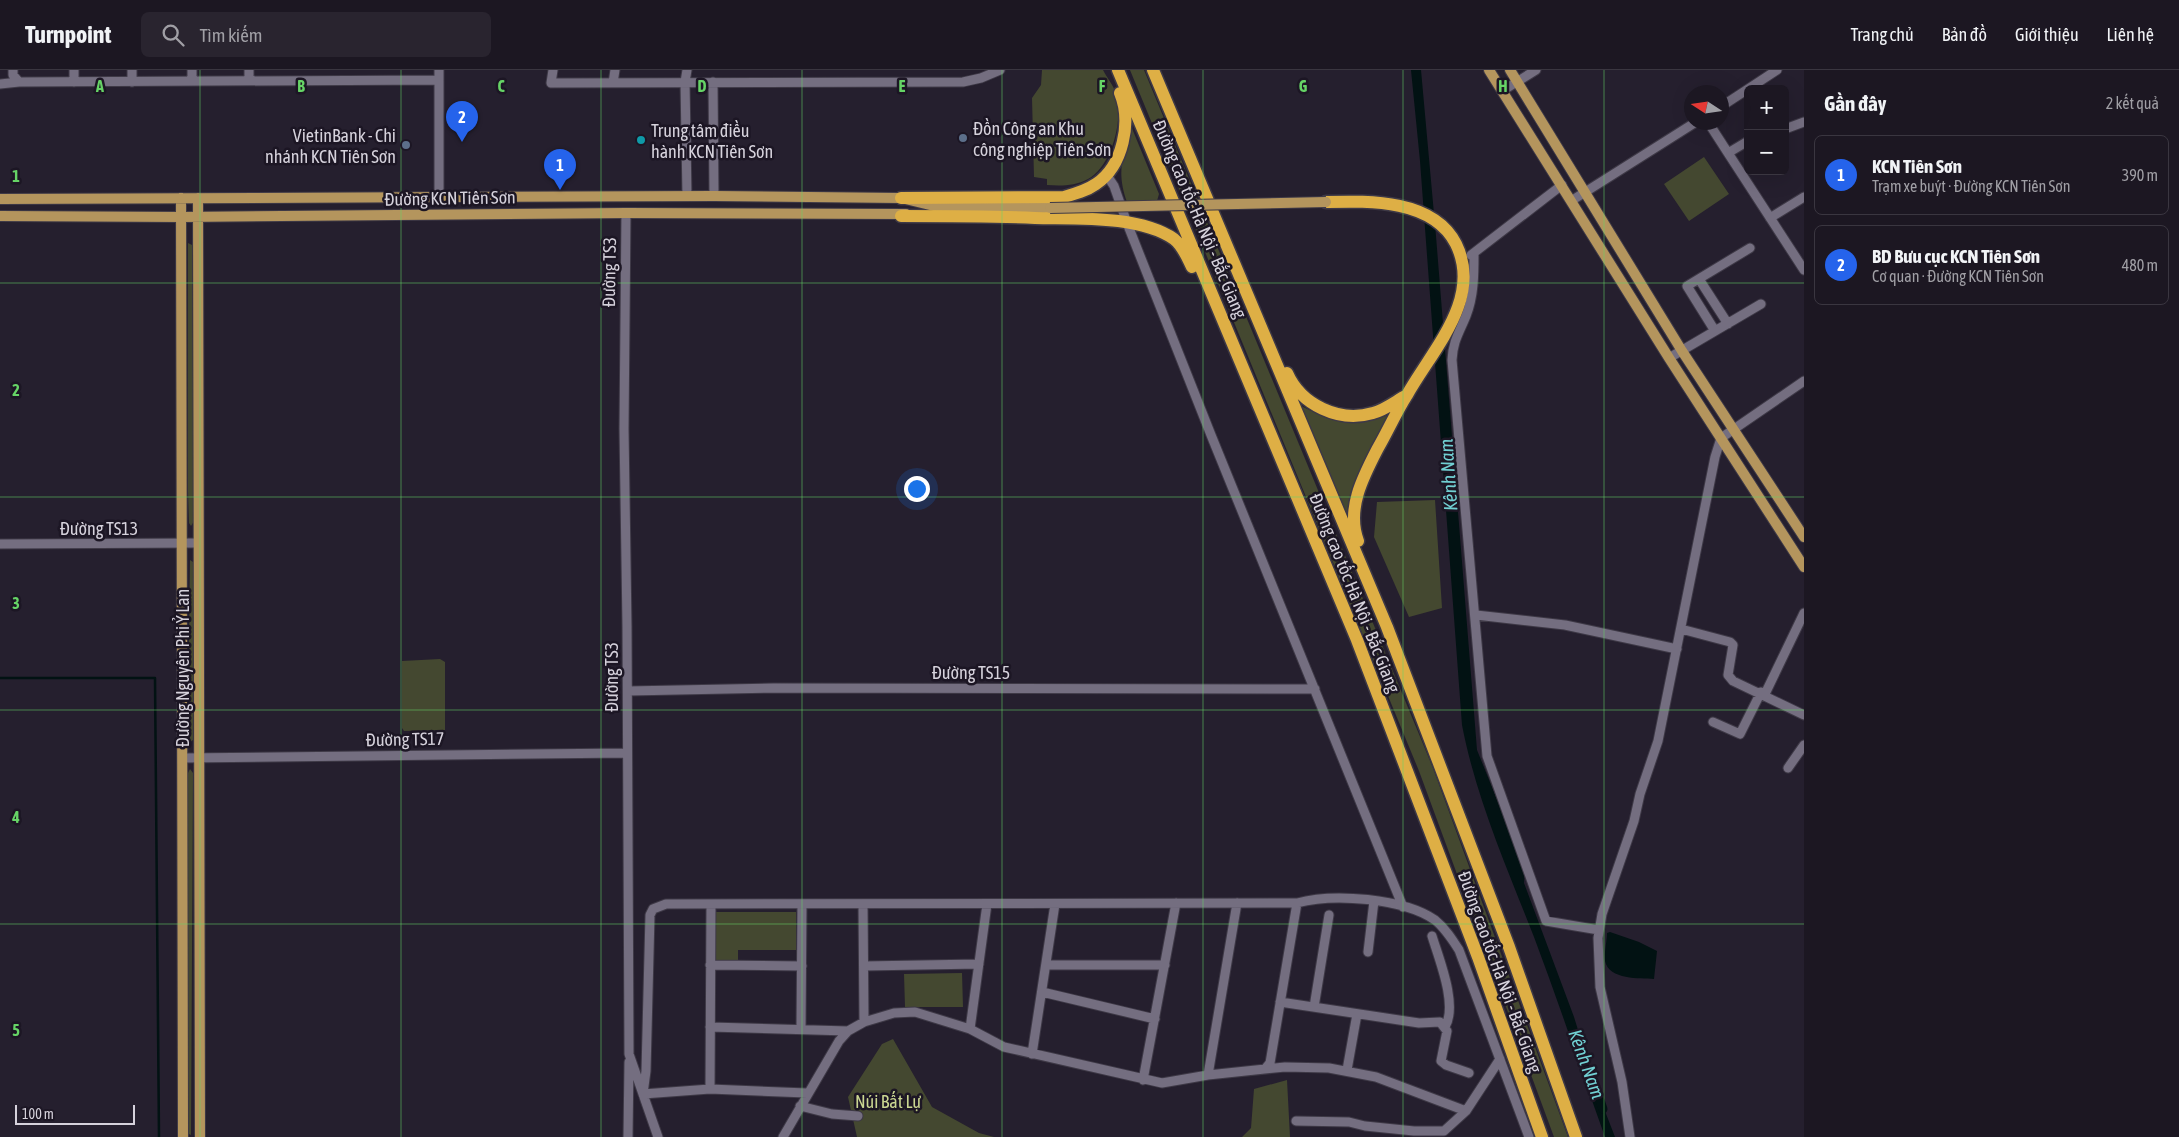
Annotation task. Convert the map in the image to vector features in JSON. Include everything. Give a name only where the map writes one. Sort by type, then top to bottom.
[{"type":"highway","points":[[901,198],[1064,197],[1080,193],[1097,184],[1106,174],[1120,148],[1127,118],[1124,102],[1110,70]]},
{"type":"highway","name":"Đường cao tốc Hà Nội - Bắc Giang","points":[[1118,70],[1358,640],[1478,957],[1542,1137]]},
{"type":"highway","name":"Đường cao tốc Hà Nội - Bắc Giang","points":[[1153,70],[1387,627],[1509,947],[1576,1137]]},
{"type":"highway","points":[[1199,181],[1236,251],[1290,379],[1302,396],[1330,412],[1344,416],[1362,416],[1374,413],[1407,395]]},
{"type":"highway","points":[[1326,202],[1381,203],[1413,210],[1439,224],[1455,242],[1462,263],[1463,288],[1452,320],[1439,345],[1407,395],[1367,469],[1354,511],[1354,529],[1419,691],[1450,793]]},
{"type":"highway","points":[[901,216],[1089,219],[1127,223],[1156,230],[1180,244],[1198,280],[1324,577],[1358,640]]},
{"type":"main road","points":[[1489,70],[1669,358],[1804,568]]},
{"type":"main road","points":[[1510,70],[1682,351],[1804,537]]},
{"type":"main road","name":"Đường KCN Tiên Sơn","points":[[0,199],[714,196],[901,198],[938,207]]},
{"type":"main road","points":[[626,197],[626,213]]},
{"type":"main road","name":"Đường Nguyên Phi Ỷ Lan","points":[[182,198],[183,1137]]},
{"type":"main road","name":"Đường Nguyên Phi Ỷ Lan","points":[[198,198],[200,1137]]},
{"type":"main road","points":[[938,207],[1050,208],[1326,202]]},
{"type":"main road","name":"Đường KCN Tiên Sơn","points":[[0,216],[198,217],[626,213],[901,216],[938,207]]},
{"type":"street","points":[[13,70],[13,75],[19,82]]},
{"type":"street","points":[[74,70],[74,82]]},
{"type":"street","points":[[132,70],[132,82]]},
{"type":"street","points":[[192,70],[192,82]]},
{"type":"street","points":[[249,81],[250,70]]},
{"type":"street","points":[[439,70],[439,197]]},
{"type":"street","points":[[554,70],[551,83],[963,82],[981,78],[1000,70]]},
{"type":"street","points":[[613,83],[615,70]]},
{"type":"street","points":[[687,196],[685,82],[688,70]]},
{"type":"street","points":[[1502,91],[1536,70]]},
{"type":"street","points":[[1754,85],[1777,70]]},
{"type":"street","points":[[0,84],[19,82],[439,80]]},
{"type":"street","points":[[713,82],[714,196]]},
{"type":"street","points":[[1729,101],[1744,92]]},
{"type":"street","points":[[1789,128],[1804,122]]},
{"type":"street","points":[[1572,201],[1684,129]]},
{"type":"street","points":[[1713,130],[1804,270]]},
{"type":"street","points":[[1728,153],[1744,143]]},
{"type":"street","points":[[1106,174],[1114,186],[1127,223],[1403,907]]},
{"type":"street","points":[[1462,263],[1562,185]]},
{"type":"street","points":[[1770,218],[1804,197]]},
{"type":"street","name":"Đường TS3","points":[[626,213],[624,429],[628,692],[629,1054],[658,1137]]},
{"type":"street","points":[[1715,332],[1687,286],[1750,248]]},
{"type":"street","points":[[1474,253],[1475,282],[1466,315],[1453,345],[1452,360],[1487,756],[1546,921],[1599,930]]},
{"type":"street","points":[[1699,279],[1728,324]]},
{"type":"street","points":[[1669,358],[1761,304]]},
{"type":"street","points":[[1630,1137],[1622,1082],[1600,987],[1599,930],[1602,914],[1634,821],[1640,794],[1658,741],[1715,457],[1721,438],[1804,381]]},
{"type":"street","name":"Đường TS13","points":[[0,544],[198,543]]},
{"type":"street","points":[[1714,722],[1740,734],[1804,613]]},
{"type":"street","points":[[1476,616],[1556,624],[1677,649]]},
{"type":"street","points":[[1681,629],[1733,644],[1728,675],[1733,681],[1763,693],[1804,715]]},
{"type":"street","name":"Đường TS15","points":[[628,692],[774,688],[1315,689]]},
{"type":"street","points":[[1788,768],[1804,745]]},
{"type":"street","name":"Đường TS17","points":[[183,758],[627,753]]},
{"type":"street","points":[[807,1093],[710,1089],[643,1094],[646,1071],[650,914],[653,909],[666,904],[1297,903],[1315,898],[1374,902],[1403,907],[1434,920],[1447,932],[1459,950],[1529,1137]]},
{"type":"street","points":[[1368,952],[1374,902]]},
{"type":"street","points":[[1143,1080],[1176,903]]},
{"type":"street","points":[[1208,1075],[1237,903]]},
{"type":"street","points":[[1264,1069],[1270,1063],[1297,903]]},
{"type":"street","points":[[864,904],[864,1022]]},
{"type":"street","points":[[970,1029],[987,904]]},
{"type":"street","points":[[1032,1054],[1055,904]]},
{"type":"street","points":[[710,1089],[711,905]]},
{"type":"street","points":[[801,1030],[802,905]]},
{"type":"street","points":[[1314,1007],[1329,915]]},
{"type":"street","points":[[1432,936],[1448,988],[1450,1013],[1441,1061],[1446,1065],[1469,1073]]},
{"type":"street","points":[[864,966],[979,964]]},
{"type":"street","points":[[710,965],[802,966]]},
{"type":"street","points":[[1046,965],[1165,965]]},
{"type":"street","points":[[1042,992],[1155,1019]]},
{"type":"street","points":[[1280,1002],[1418,1023],[1440,1022],[1446,1027]]},
{"type":"street","points":[[783,1137],[807,1093],[848,1031],[864,1022],[894,1013],[915,1012],[970,1029],[1004,1047],[1143,1080],[1162,1083],[1208,1075],[1285,1067],[1347,1070],[1376,1077],[1466,1111]]},
{"type":"street","points":[[1347,1070],[1357,1014]]},
{"type":"street","points":[[710,1027],[848,1031]]},
{"type":"street","points":[[628,1137],[629,1054]]},
{"type":"street","points":[[1296,1121],[1349,1122],[1365,1126],[1447,1134],[1466,1111],[1500,1058]]},
{"type":"street","points":[[800,1106],[832,1114],[858,1116]]},
{"type":"green space","points":[[1042,70],[1103,70],[1116,94],[1118,104],[1117,128],[1110,153],[1096,173],[1078,183],[1047,185],[1047,179],[1034,177],[1032,98],[1041,85]]},
{"type":"green space","points":[[1130,70],[1144,70],[1433,768],[1568,1137],[1554,1137],[1419,771]]},
{"type":"green space","points":[[1131,126],[1159,194],[1157,201],[1127,202],[1121,173],[1123,155]]},
{"type":"green space","points":[[1704,157],[1729,194],[1689,221],[1664,184]]},
{"type":"green space","points":[[188,243],[192,245],[194,521],[191,526],[189,523],[188,492]]},
{"type":"green space","points":[[1297,404],[1322,415],[1343,421],[1365,421],[1392,414],[1348,526]]},
{"type":"green space","points":[[1435,500],[1442,608],[1409,617],[1374,537],[1377,502]]},
{"type":"green space","points":[[190,560],[193,562],[193,740],[190,742],[188,724]]},
{"type":"green space","points":[[440,659],[445,662],[445,730],[404,731],[402,728],[402,661]]},
{"type":"green space","points":[[190,769],[193,773],[191,1135],[187,1133],[188,773]]},
{"type":"green space","points":[[715,912],[796,912],[796,950],[738,950],[738,960],[714,960]]},
{"type":"green space","points":[[962,973],[963,1007],[905,1007],[904,974]]},
{"type":"green space","name":"Núi Bất Lự","points":[[893,1039],[932,1107],[979,1133],[994,1137],[857,1137],[848,1097],[882,1044]]},
{"type":"green space","points":[[1287,1080],[1290,1137],[1242,1137],[1251,1128],[1254,1089]]},
{"type":"water","name":"Kênh Nam","points":[[1411,70],[1421,70],[1477,750],[1525,869],[1524,883],[1574,1017],[1596,1088],[1615,1137],[1605,1137],[1534,937],[1484,806],[1475,779],[1462,725],[1420,161]]},
{"type":"water","points":[[1610,932],[1639,942],[1657,951],[1654,979],[1626,977],[1612,972],[1605,961],[1607,933]]},
{"type":"waterway","points":[[0,678],[155,678],[159,1137]]},
{"type":"waterway","name":"Kênh Nam","points":[[1591,1074],[1603,1109]]},
{"type":"place","name":"Đồn Công an Khu công nghiệp Tiên Sơn","points":[[963,138]]},
{"type":"place","name":"Trung tâm điều hành KCN Tiên Sơn","points":[[641,140]]},
{"type":"place","name":"BD Bưu cục KCN Tiên Sơn","points":[[462,142]]},
{"type":"place","name":"VietinBank - Chi nhánh KCN Tiên Sơn","points":[[406,145]]},
{"type":"place","name":"KCN Tiên Sơn","points":[[560,190]]}]
